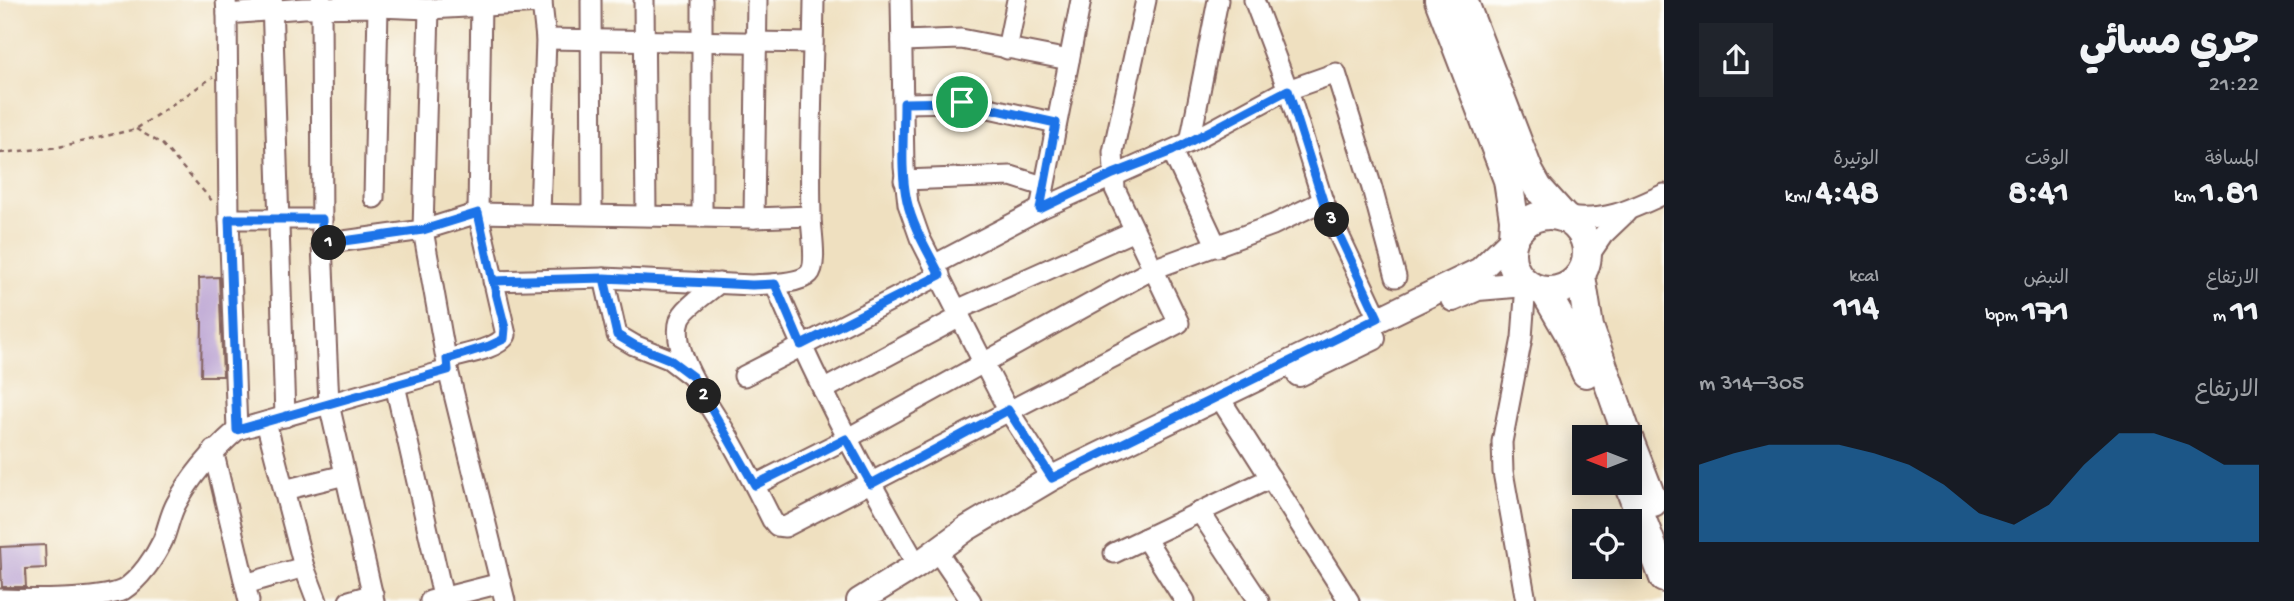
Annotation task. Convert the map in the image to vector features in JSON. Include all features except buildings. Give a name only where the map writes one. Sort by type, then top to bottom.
[{"type":"highway","points":[[1439,0],[1508,180],[1514,219],[1511,258],[1519,277],[1538,289],[1570,335],[1605,425]]},
{"type":"highway","points":[[1463,0],[1530,172],[1544,196],[1580,229],[1588,247],[1584,267],[1588,327],[1624,425]]},
{"type":"highway","points":[[1513,238],[1518,230],[1534,217],[1544,214],[1564,217]]},
{"type":"highway","points":[[1538,289],[1565,289],[1584,267]]},
{"type":"highway","points":[[1642,473],[1664,530]]},
{"type":"highway","points":[[1633,495],[1664,578]]},
{"type":"main road","points":[[859,601],[917,565],[966,529],[1052,478],[1480,270],[1513,238]]},
{"type":"main road","points":[[890,601],[943,560],[1039,498],[1332,360],[1436,306],[1478,288],[1538,289]]},
{"type":"street","points":[[591,0],[592,214]]},
{"type":"street","points":[[644,0],[646,215]]},
{"type":"street","points":[[702,0],[702,215]]},
{"type":"street","points":[[754,218],[757,0]]},
{"type":"street","points":[[493,281],[604,278],[775,284],[804,278],[814,267],[811,216],[814,0]]},
{"type":"street","points":[[901,0],[905,180],[908,204],[937,270],[1008,410],[1052,478]]},
{"type":"street","points":[[1007,49],[1017,0]]},
{"type":"street","points":[[1040,209],[1081,0]]},
{"type":"street","points":[[719,283],[683,313],[678,333],[681,351],[772,520],[777,526],[785,527],[1179,323],[1115,189],[1113,174],[1113,152],[1146,0]]},
{"type":"street","points":[[1190,142],[1218,0]]},
{"type":"street","points":[[1254,0],[1288,90],[1323,201],[1378,318]]},
{"type":"street","points":[[237,430],[229,219],[226,7],[321,4],[429,9],[481,3],[542,1],[546,39],[540,213]]},
{"type":"street","points":[[0,599],[104,597],[123,590],[141,574],[163,540],[174,506],[196,470],[213,450],[237,430],[395,385],[504,339],[505,328],[478,213],[481,3]]},
{"type":"street","points":[[321,4],[322,244],[329,404],[373,598],[349,601]]},
{"type":"street","points":[[272,5],[285,417]]},
{"type":"street","points":[[374,198],[378,7]]},
{"type":"street","points":[[395,385],[439,600],[503,592],[448,364],[423,230],[429,9]]},
{"type":"street","points":[[546,39],[813,43]]},
{"type":"street","points":[[902,41],[961,39],[1069,60]]},
{"type":"street","points":[[744,376],[937,270],[1040,209],[1113,174],[1172,151],[1288,90],[1336,73],[1396,276]]},
{"type":"street","points":[[904,103],[962,102],[1056,123]]},
{"type":"street","points":[[1172,151],[1217,247]]},
{"type":"street","points":[[905,180],[1011,176],[1043,186]]},
{"type":"street","points":[[1564,217],[1590,219],[1627,212],[1664,194]]},
{"type":"street","points":[[755,485],[846,439],[1153,270],[1273,225],[1323,201]]},
{"type":"street","points":[[1584,267],[1603,235],[1627,212]]},
{"type":"street","points":[[322,244],[423,230],[478,213],[754,218],[811,216]]},
{"type":"street","points":[[229,219],[322,219]]},
{"type":"street","points":[[823,390],[959,313],[1134,231]]},
{"type":"street","points":[[604,278],[617,335],[669,359],[693,377]]},
{"type":"street","points":[[775,284],[846,439],[917,565]]},
{"type":"street","points":[[1526,601],[1503,472],[1502,442],[1522,338],[1538,289]]},
{"type":"street","points":[[1226,408],[1349,601]]},
{"type":"street","points":[[266,422],[304,567],[317,601]]},
{"type":"street","points":[[213,450],[247,593],[304,567]]},
{"type":"street","points":[[284,490],[345,475]]},
{"type":"street","points":[[1114,553],[1271,478]]},
{"type":"street","points":[[1200,512],[1259,601]]},
{"type":"street","points":[[1146,538],[1185,601]]},
{"type":"street","points":[[943,560],[971,601]]},
{"type":"path","points":[[0,153],[59,147],[136,129],[228,67]]},
{"type":"path","points":[[136,129],[162,144],[229,219]]},
{"type":"route","points":[[962,102],[904,103],[905,190],[920,237],[940,275],[801,345],[775,284],[604,278],[493,281],[478,213],[423,230],[322,244],[322,219],[229,219],[237,430],[448,370],[447,359],[504,339],[505,328],[493,281],[548,279],[604,278],[617,335],[669,359],[693,377],[755,485],[846,439],[871,484],[1008,410],[1052,478],[1378,318],[1323,201],[1288,90],[1172,151],[1113,174],[1040,209],[1056,123],[962,102]]}]
